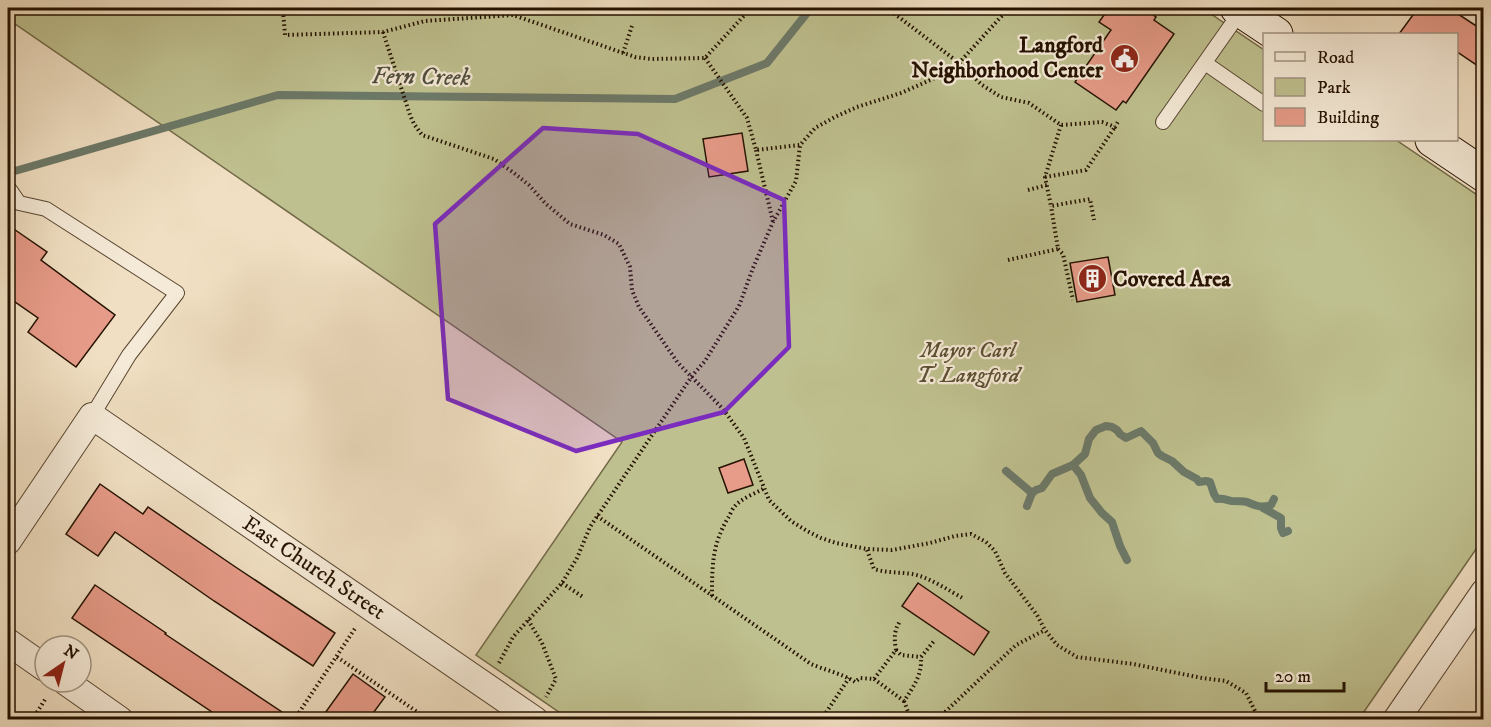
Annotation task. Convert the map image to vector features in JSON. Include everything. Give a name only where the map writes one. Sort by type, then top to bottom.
[{"type":"street","points":[[1239,9],[1275,33]]},
{"type":"street","points":[[1433,141],[1484,175]]},
{"type":"street","points":[[8,541],[92,416]]},
{"type":"street","name":"East Church Street","points":[[92,416],[541,709]]},
{"type":"street","points":[[1396,720],[1484,592]]},
{"type":"street","points":[[8,642],[33,663]]},
{"type":"street","points":[[77,694],[120,720]]},
{"type":"lane","points":[[1163,122],[1205,63],[1239,9]]},
{"type":"lane","points":[[1205,63],[1263,103]]},
{"type":"lane","points":[[10,190],[19,203],[46,209],[177,293],[129,354],[92,416]]},
{"type":"path","points":[[504,8],[505,15]]},
{"type":"path","points":[[283,11],[285,35],[383,32],[425,21],[513,15],[635,57],[651,60],[705,58],[751,8]]},
{"type":"path","points":[[886,8],[959,63],[982,85],[1001,97],[1029,103],[1061,125],[1102,122],[1115,127]]},
{"type":"path","points":[[494,672],[513,637],[562,583],[597,516],[692,376],[705,362],[739,306],[773,222],[796,181],[800,145],[815,128],[835,117],[944,75],[959,63],[1009,8]]},
{"type":"path","points":[[623,53],[632,26]]},
{"type":"path","points":[[383,32],[410,115],[422,135],[494,159],[529,185],[546,204],[570,224],[604,235],[619,244],[630,267],[632,290],[639,307],[678,363],[723,409],[744,438],[763,489],[769,500],[781,512],[807,531],[836,543],[867,549],[892,550],[971,534],[986,542],[995,551],[1005,573],[1057,645],[1077,657],[1133,664],[1226,681],[1246,693],[1257,715],[1263,720]]},
{"type":"path","points":[[705,58],[747,118],[773,222]]},
{"type":"path","points":[[1045,177],[1086,170],[1119,120]]},
{"type":"path","points":[[1061,125],[1045,177],[1058,249],[1063,254],[1073,300]]},
{"type":"path","points":[[756,150],[800,145]]},
{"type":"path","points":[[1028,190],[1047,186]]},
{"type":"path","points":[[1051,206],[1090,199],[1094,220]]},
{"type":"path","points":[[1008,260],[1058,249]]},
{"type":"path","points":[[712,596],[712,564],[716,544],[726,523],[735,506],[763,489]]},
{"type":"path","points":[[597,516],[810,663],[855,682],[860,678],[874,679],[904,700],[911,720]]},
{"type":"path","points":[[867,549],[874,569],[914,574],[964,599]]},
{"type":"path","points":[[562,583],[583,597]]},
{"type":"path","points":[[528,620],[542,643],[556,679],[541,709]]},
{"type":"path","points":[[900,621],[895,628],[896,650],[901,655],[921,657]]},
{"type":"path","points":[[294,720],[357,627]]},
{"type":"path","points":[[929,720],[944,713],[1016,645],[1045,630]]},
{"type":"path","points":[[904,700],[916,684],[921,667],[921,657],[934,641]]},
{"type":"path","points":[[874,679],[896,650]]},
{"type":"path","points":[[337,657],[429,720]]},
{"type":"path","points":[[821,720],[849,678]]},
{"type":"path","points":[[32,720],[46,694]]},
{"type":"highlighted area","points":[[543,128],[638,134],[784,200],[789,347],[724,412],[576,451],[448,399],[435,224]]},
{"type":"green space","name":"Mayor Carl T. Langford","points":[[8,8],[1202,8],[1263,49],[1263,141],[1397,141],[1483,199],[1483,539],[1359,719],[569,719],[476,655],[622,442],[8,19]]},
{"type":"building","name":"Langford Neighborhood Center","points":[[1109,8],[1143,8],[1156,17],[1154,20],[1174,34],[1126,103],[1123,101],[1116,110],[1075,82],[1111,30],[1099,22]]},
{"type":"building","points":[[1418,8],[1449,8],[1484,31],[1484,70],[1458,52],[1458,33],[1400,33]]},
{"type":"building","points":[[742,133],[748,171],[709,177],[703,139]]},
{"type":"building","points":[[8,225],[47,252],[41,260],[115,315],[76,367],[28,332],[38,318],[8,297]]},
{"type":"building","name":"Covered Area","points":[[1108,257],[1115,295],[1077,302],[1070,263]]},
{"type":"building","points":[[744,459],[753,485],[728,493],[719,468]]},
{"type":"building","points":[[100,484],[143,514],[148,507],[335,633],[313,666],[115,532],[98,556],[66,534]]},
{"type":"building","points":[[918,583],[989,632],[974,655],[902,606]]},
{"type":"building","points":[[95,585],[294,720],[224,720],[72,618]]},
{"type":"building","points":[[353,674],[385,697],[368,720],[320,720]]},
{"type":"waterway","name":"Fern Creek","points":[[8,173],[278,95],[675,99],[767,63],[811,8]]},
{"type":"waterway","points":[[1006,471],[1032,493],[1042,488],[1052,474],[1073,465],[1085,454],[1089,439],[1096,430],[1106,426],[1112,427],[1126,438],[1141,431],[1162,456],[1199,482],[1210,482],[1217,499],[1261,506],[1271,505],[1274,499]]},
{"type":"waterway","points":[[1073,465],[1081,475],[1090,498],[1112,522],[1127,560]]},
{"type":"waterway","points":[[1027,506],[1032,493]]},
{"type":"waterway","points":[[1263,508],[1281,518],[1283,533],[1288,531]]},
{"type":"place","name":"Langford Neighborhood Center","points":[[1124,58]]},
{"type":"place","name":"Covered Area","points":[[1092,279]]}]
